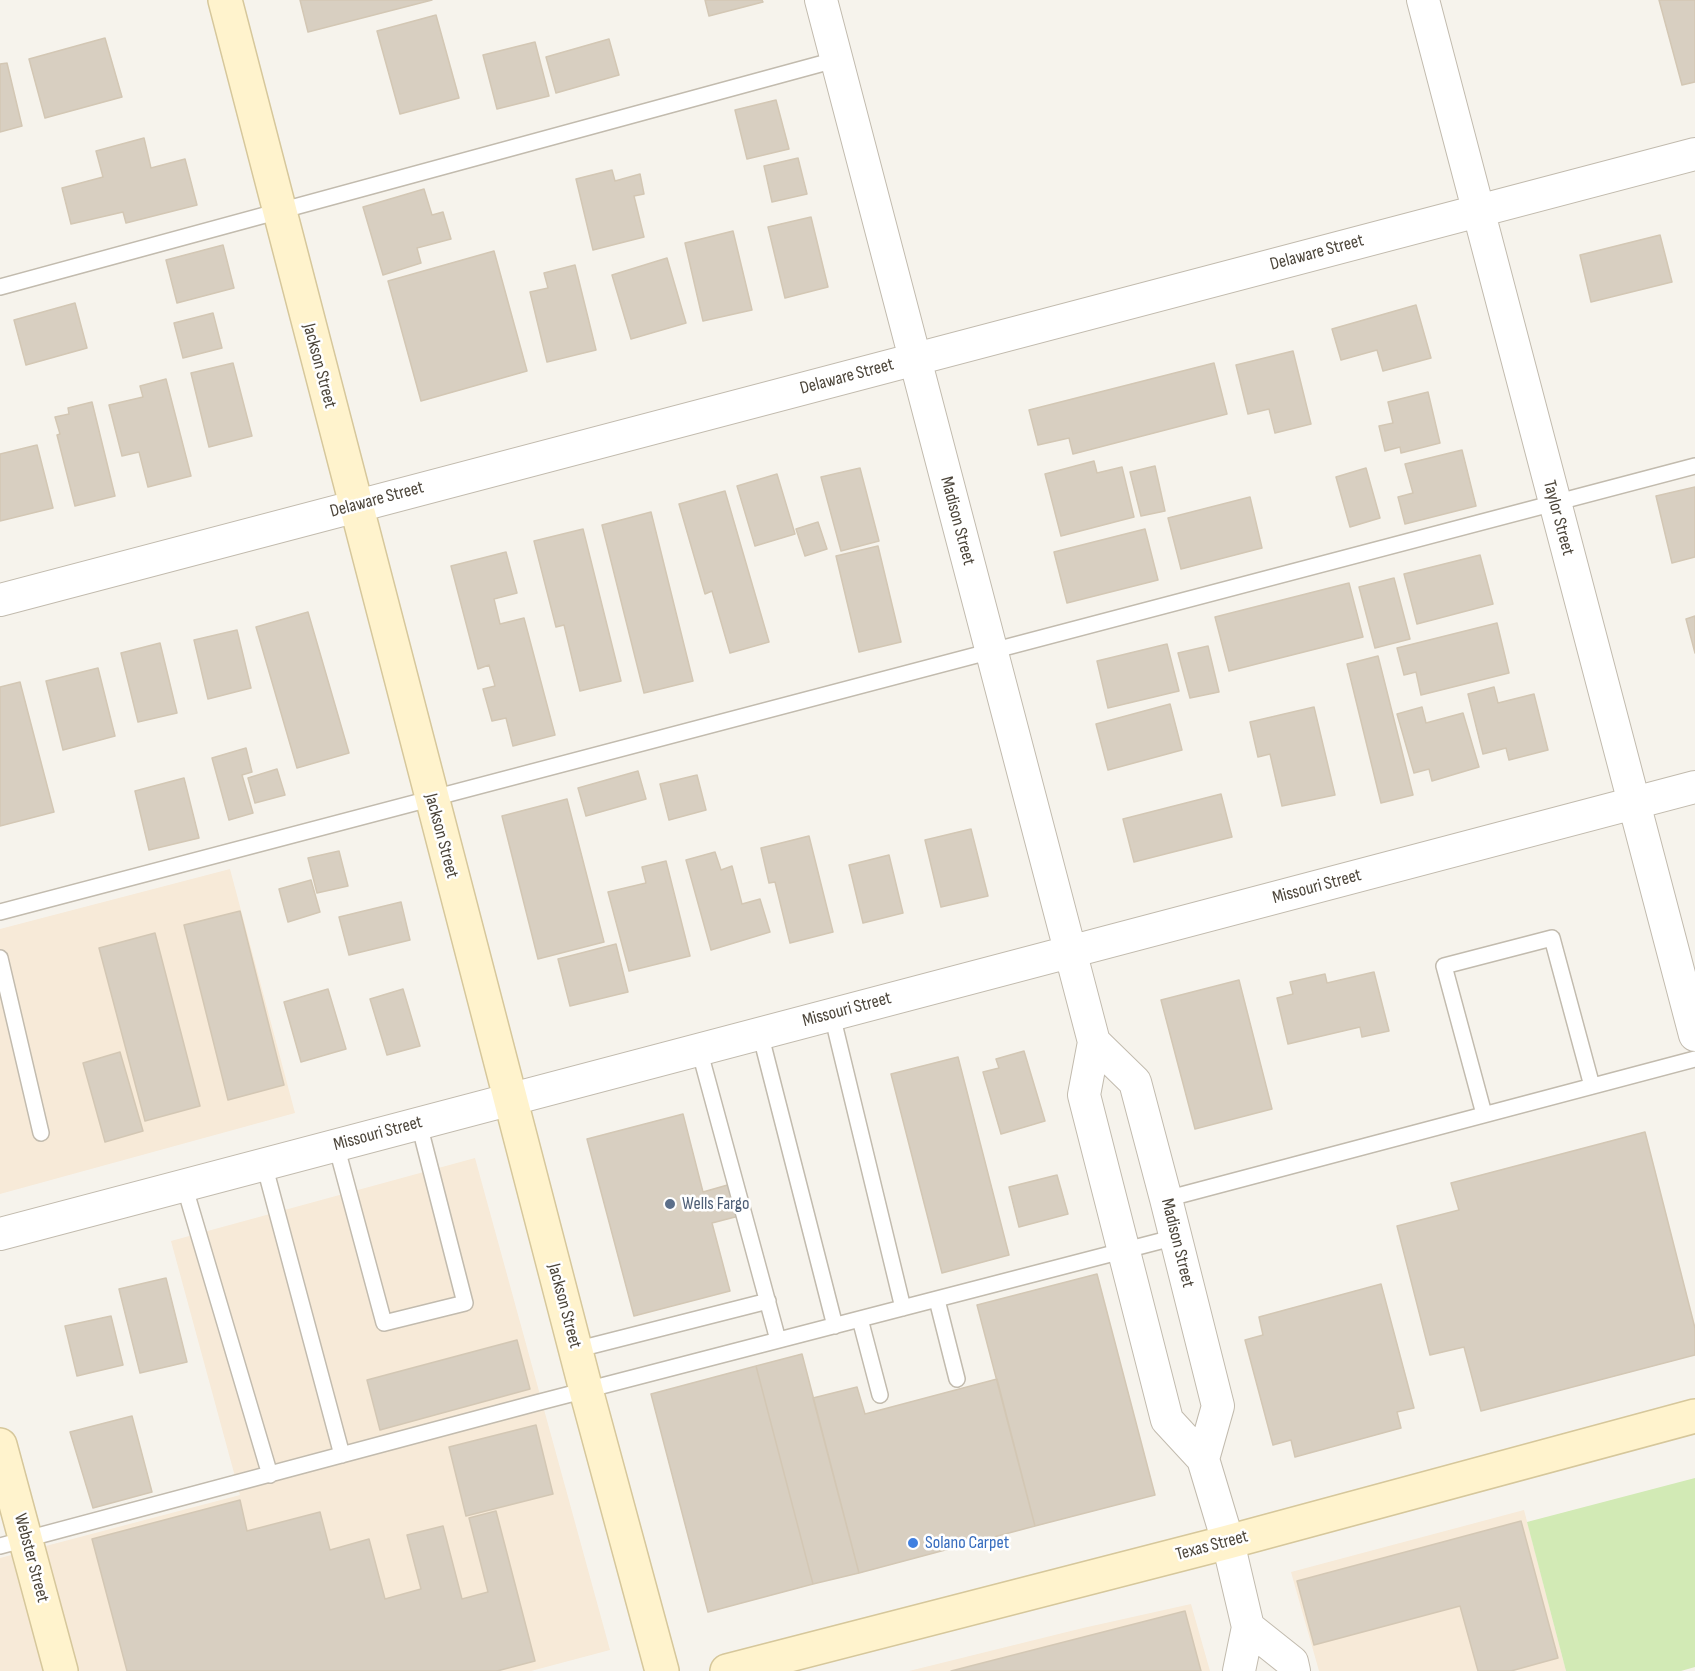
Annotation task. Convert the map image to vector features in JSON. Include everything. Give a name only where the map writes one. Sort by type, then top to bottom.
[{"type":"street","name":"Jackson Street","points":[[225,0],[575,1350],[662,1671]]},
{"type":"street","name":"Madison Street","points":[[821,0],[990,651],[1057,893],[1094,1042],[1084,1095],[1167,1420],[1203,1459],[1228,1542],[1248,1627],[1239,1671]]},
{"type":"street","name":"Taylor Street","points":[[1424,0],[1695,1035]]},
{"type":"street","name":"Delaware Street","points":[[0,600],[1695,154]]},
{"type":"street","name":"Missouri Street","points":[[0,1234],[1695,788]]},
{"type":"street","name":"Madison Street","points":[[1094,1042],[1135,1082],[1166,1199],[1218,1406],[1203,1459]]},
{"type":"street","name":"Texas Street","points":[[727,1671],[1228,1542],[1695,1416]]},
{"type":"street","name":"Webster Street","points":[[0,1445],[13,1543],[61,1671]]},
{"type":"street","points":[[1248,1627],[1292,1662],[1294,1671]]},
{"type":"lane","points":[[0,287],[835,60]]},
{"type":"lane","points":[[0,912],[1695,466]]},
{"type":"lane","points":[[1484,1114],[1444,966],[1552,938],[1592,1086]]},
{"type":"lane","points":[[0,958],[41,1132]]},
{"type":"lane","points":[[832,1015],[903,1308]]},
{"type":"lane","points":[[760,1033],[835,1326]]},
{"type":"lane","points":[[699,1049],[778,1340]]},
{"type":"lane","points":[[1166,1199],[1695,1059]]},
{"type":"lane","points":[[336,1145],[384,1323],[465,1303],[419,1124]]},
{"type":"lane","points":[[264,1164],[342,1455]]},
{"type":"lane","points":[[184,1185],[270,1474]]},
{"type":"lane","points":[[13,1543],[586,1390],[1176,1238]]},
{"type":"lane","points":[[937,1300],[957,1379]]},
{"type":"lane","points":[[575,1350],[768,1302]]},
{"type":"lane","points":[[860,1319],[880,1395]]},
{"type":"shaded area","points":[[230,869],[295,1113],[0,1194],[0,929]]},
{"type":"shaded area","points":[[475,1158],[610,1650],[531,1671],[0,1671],[0,1558],[240,1495],[171,1241]]},
{"type":"shaded area","points":[[1524,1510],[1566,1671],[1319,1671],[1291,1572]]},
{"type":"shaded area","points":[[1191,1604],[1210,1671],[909,1671],[1083,1628]]},
{"type":"green space","points":[[1695,1478],[1695,1667],[1681,1671],[1566,1671],[1527,1522]]},
{"type":"building","points":[[300,0],[432,0],[308,32]]},
{"type":"building","points":[[705,0],[762,0],[763,2],[709,16]]},
{"type":"building","points":[[1659,0],[1695,0],[1695,82],[1682,85]]},
{"type":"building","points":[[436,15],[459,98],[400,114],[377,31]]},
{"type":"building","points":[[105,38],[122,97],[45,118],[29,59]]},
{"type":"building","points":[[609,39],[619,75],[556,93],[546,57]]},
{"type":"building","points":[[535,42],[549,96],[497,109],[483,55]]},
{"type":"building","points":[[7,63],[22,126],[0,132],[0,64]]},
{"type":"building","points":[[776,100],[789,149],[747,159],[735,110]]},
{"type":"building","points":[[144,138],[151,168],[185,159],[197,205],[126,223],[123,212],[71,224],[62,188],[103,177],[96,151]]},
{"type":"building","points":[[798,158],[807,194],[772,202],[764,166]]},
{"type":"building","points":[[612,170],[615,181],[640,174],[644,194],[634,196],[644,237],[593,250],[576,179]]},
{"type":"building","points":[[424,189],[432,215],[443,212],[451,239],[417,248],[421,263],[383,275],[363,207]]},
{"type":"building","points":[[811,217],[828,287],[785,298],[768,227]]},
{"type":"building","points":[[733,231],[752,310],[703,321],[685,243]]},
{"type":"building","points":[[1660,235],[1672,282],[1591,302],[1580,255]]},
{"type":"building","points":[[223,245],[234,288],[177,303],[166,260]]},
{"type":"building","points":[[494,251],[527,371],[421,401],[388,281]]},
{"type":"building","points":[[667,258],[686,323],[631,339],[612,275]]},
{"type":"building","points":[[575,265],[596,350],[547,362],[530,292],[548,288],[544,273]]},
{"type":"building","points":[[75,303],[87,348],[26,365],[14,320]]},
{"type":"building","points":[[1416,305],[1431,358],[1383,371],[1377,350],[1341,360],[1332,329]]},
{"type":"building","points":[[213,313],[222,348],[183,358],[174,323]]},
{"type":"building","points":[[1293,351],[1311,424],[1275,433],[1269,409],[1248,414],[1236,365]]},
{"type":"building","points":[[233,363],[252,436],[209,447],[191,373]]},
{"type":"building","points":[[1214,363],[1227,414],[1073,454],[1069,438],[1038,445],[1029,410]]},
{"type":"building","points":[[166,379],[191,476],[148,487],[139,452],[122,456],[109,405],[143,397],[140,386]]},
{"type":"building","points":[[1428,392],[1440,443],[1401,453],[1400,447],[1385,451],[1379,426],[1393,423],[1388,402]]},
{"type":"building","points":[[92,402],[115,496],[75,506],[57,435],[60,434],[55,417],[69,414],[68,408]]},
{"type":"building","points":[[37,445],[53,508],[0,521],[0,454]]},
{"type":"building","points":[[1462,450],[1476,506],[1405,524],[1398,497],[1413,493],[1405,464]]},
{"type":"building","points":[[1094,461],[1097,473],[1122,467],[1134,517],[1061,536],[1045,474]]},
{"type":"building","points":[[1155,466],[1165,511],[1141,516],[1130,472]]},
{"type":"building","points":[[860,468],[879,541],[841,551],[821,477]]},
{"type":"building","points":[[1366,468],[1380,518],[1350,527],[1336,477]]},
{"type":"building","points":[[777,474],[795,534],[755,546],[737,486]]},
{"type":"building","points":[[1695,487],[1695,557],[1672,563],[1656,496]]},
{"type":"building","points":[[725,491],[769,642],[730,653],[712,591],[705,594],[679,504]]},
{"type":"building","points":[[1250,497],[1262,548],[1181,569],[1168,518]]},
{"type":"building","points":[[651,512],[693,681],[644,693],[602,525]]},
{"type":"building","points":[[818,522],[827,549],[805,556],[796,529]]},
{"type":"building","points":[[583,529],[621,681],[580,691],[564,625],[556,627],[534,541]]},
{"type":"building","points":[[1145,529],[1158,580],[1067,603],[1054,552]]},
{"type":"building","points":[[878,546],[901,642],[859,652],[836,556]]},
{"type":"building","points":[[506,552],[517,593],[494,599],[500,624],[524,618],[555,735],[513,746],[506,718],[492,721],[483,689],[495,686],[489,665],[478,669],[451,566]]},
{"type":"building","points":[[1480,555],[1493,604],[1417,624],[1404,574]]},
{"type":"building","points":[[1394,578],[1410,639],[1375,648],[1359,587]]},
{"type":"building","points":[[1349,583],[1363,637],[1229,671],[1215,617]]},
{"type":"building","points":[[308,612],[349,753],[297,768],[256,627]]},
{"type":"building","points":[[1695,616],[1695,653],[1686,619]]},
{"type":"building","points":[[1497,623],[1509,673],[1421,695],[1416,672],[1404,675],[1397,648]]},
{"type":"building","points":[[237,630],[251,688],[208,699],[194,640]]},
{"type":"building","points":[[160,643],[177,713],[138,722],[121,653]]},
{"type":"building","points":[[1167,644],[1179,691],[1108,708],[1097,661]]},
{"type":"building","points":[[1208,646],[1219,692],[1190,698],[1178,653]]},
{"type":"building","points":[[1378,656],[1413,795],[1381,803],[1347,664]]},
{"type":"building","points":[[98,668],[115,736],[63,750],[46,681]]},
{"type":"building","points":[[20,682],[54,812],[0,826],[0,687]]},
{"type":"building","points":[[1494,687],[1498,703],[1534,694],[1548,750],[1509,760],[1506,748],[1483,754],[1468,694]]},
{"type":"building","points":[[1170,704],[1182,750],[1108,770],[1096,724]]},
{"type":"building","points":[[1314,707],[1335,795],[1282,806],[1270,754],[1258,757],[1250,722]]},
{"type":"building","points":[[1422,707],[1426,723],[1463,713],[1479,767],[1432,781],[1429,769],[1414,773],[1397,714]]},
{"type":"building","points":[[246,748],[252,772],[242,775],[253,813],[229,820],[212,758]]},
{"type":"building","points":[[277,769],[285,795],[255,803],[248,778]]},
{"type":"building","points":[[638,771],[646,799],[586,816],[578,788]]},
{"type":"building","points":[[697,775],[706,810],[669,820],[660,784]]},
{"type":"building","points":[[184,778],[199,838],[149,850],[135,791]]},
{"type":"building","points":[[1221,794],[1232,837],[1134,862],[1123,819]]},
{"type":"building","points":[[567,799],[604,942],[538,959],[502,816]]},
{"type":"building","points":[[971,829],[988,896],[941,907],[925,840]]},
{"type":"building","points":[[809,836],[833,932],[790,943],[775,882],[769,883],[761,848]]},
{"type":"building","points":[[339,851],[348,886],[317,893],[308,858]]},
{"type":"building","points":[[715,852],[721,870],[732,866],[742,904],[760,899],[770,932],[711,950],[686,860]]},
{"type":"building","points":[[889,855],[903,913],[863,923],[849,865]]},
{"type":"building","points":[[666,861],[690,956],[629,971],[608,892],[646,883],[642,867]]},
{"type":"building","points":[[311,880],[320,912],[288,922],[279,889]]},
{"type":"building","points":[[401,902],[410,940],[349,955],[339,917]]},
{"type":"building","points":[[240,911],[284,1085],[228,1100],[184,925]]},
{"type":"building","points":[[155,933],[200,1106],[145,1121],[99,948]]},
{"type":"building","points":[[616,944],[628,992],[570,1006],[558,959]]},
{"type":"building","points":[[1374,972],[1389,1031],[1362,1037],[1360,1027],[1288,1044],[1277,998],[1293,994],[1290,982],[1325,974],[1327,983]]},
{"type":"building","points":[[1239,980],[1272,1109],[1195,1129],[1161,1000]]},
{"type":"building","points":[[328,989],[346,1049],[301,1062],[284,1002]]},
{"type":"building","points":[[403,989],[420,1046],[387,1055],[370,999]]},
{"type":"building","points":[[1024,1051],[1045,1121],[1001,1134],[983,1072],[999,1068],[996,1059]]},
{"type":"building","points":[[120,1052],[143,1131],[105,1142],[83,1063]]},
{"type":"building","points":[[958,1057],[1009,1255],[942,1273],[891,1074]]},
{"type":"building","name":"Wells Fargo","points":[[683,1114],[703,1192],[731,1184],[739,1216],[712,1223],[730,1291],[634,1316],[587,1139]]},
{"type":"building","points":[[1645,1132],[1695,1328],[1695,1355],[1481,1411],[1464,1347],[1430,1355],[1397,1226],[1459,1210],[1451,1183]]},
{"type":"building","points":[[1057,1175],[1068,1214],[1019,1227],[1009,1187]]},
{"type":"building","points":[[1097,1274],[1155,1495],[1035,1526],[977,1305]]},
{"type":"building","points":[[166,1278],[187,1362],[140,1373],[119,1289]]},
{"type":"building","points":[[1381,1284],[1414,1408],[1397,1412],[1401,1428],[1295,1457],[1291,1440],[1273,1445],[1245,1340],[1263,1335],[1259,1317]]},
{"type":"building","points":[[111,1316],[123,1365],[77,1376],[65,1326]]},
{"type":"building","points":[[517,1340],[530,1389],[380,1430],[367,1380]]},
{"type":"building","points":[[802,1354],[859,1573],[813,1584],[756,1366]]},
{"type":"building","points":[[756,1366],[813,1584],[708,1612],[651,1394]]},
{"type":"building","points":[[997,1379],[1035,1526],[859,1573],[813,1398],[857,1387],[865,1414]]},
{"type":"building","points":[[132,1416],[152,1492],[93,1508],[70,1432]]},
{"type":"building","points":[[536,1425],[553,1494],[466,1516],[449,1447]]},
{"type":"building","points":[[240,1500],[247,1531],[320,1512],[330,1550],[369,1539],[385,1599],[421,1589],[407,1535],[443,1526],[462,1599],[488,1592],[469,1518],[496,1511],[535,1661],[497,1671],[127,1671],[92,1539]]},
{"type":"building","points":[[1521,1521],[1558,1658],[1511,1671],[1478,1671],[1460,1606],[1314,1645],[1297,1581]]},
{"type":"building","points":[[1185,1611],[1201,1671],[951,1671]]},
{"type":"place","name":"Wells Fargo","points":[[670,1204]]},
{"type":"place","name":"Solano Carpet","points":[[913,1543]]}]
